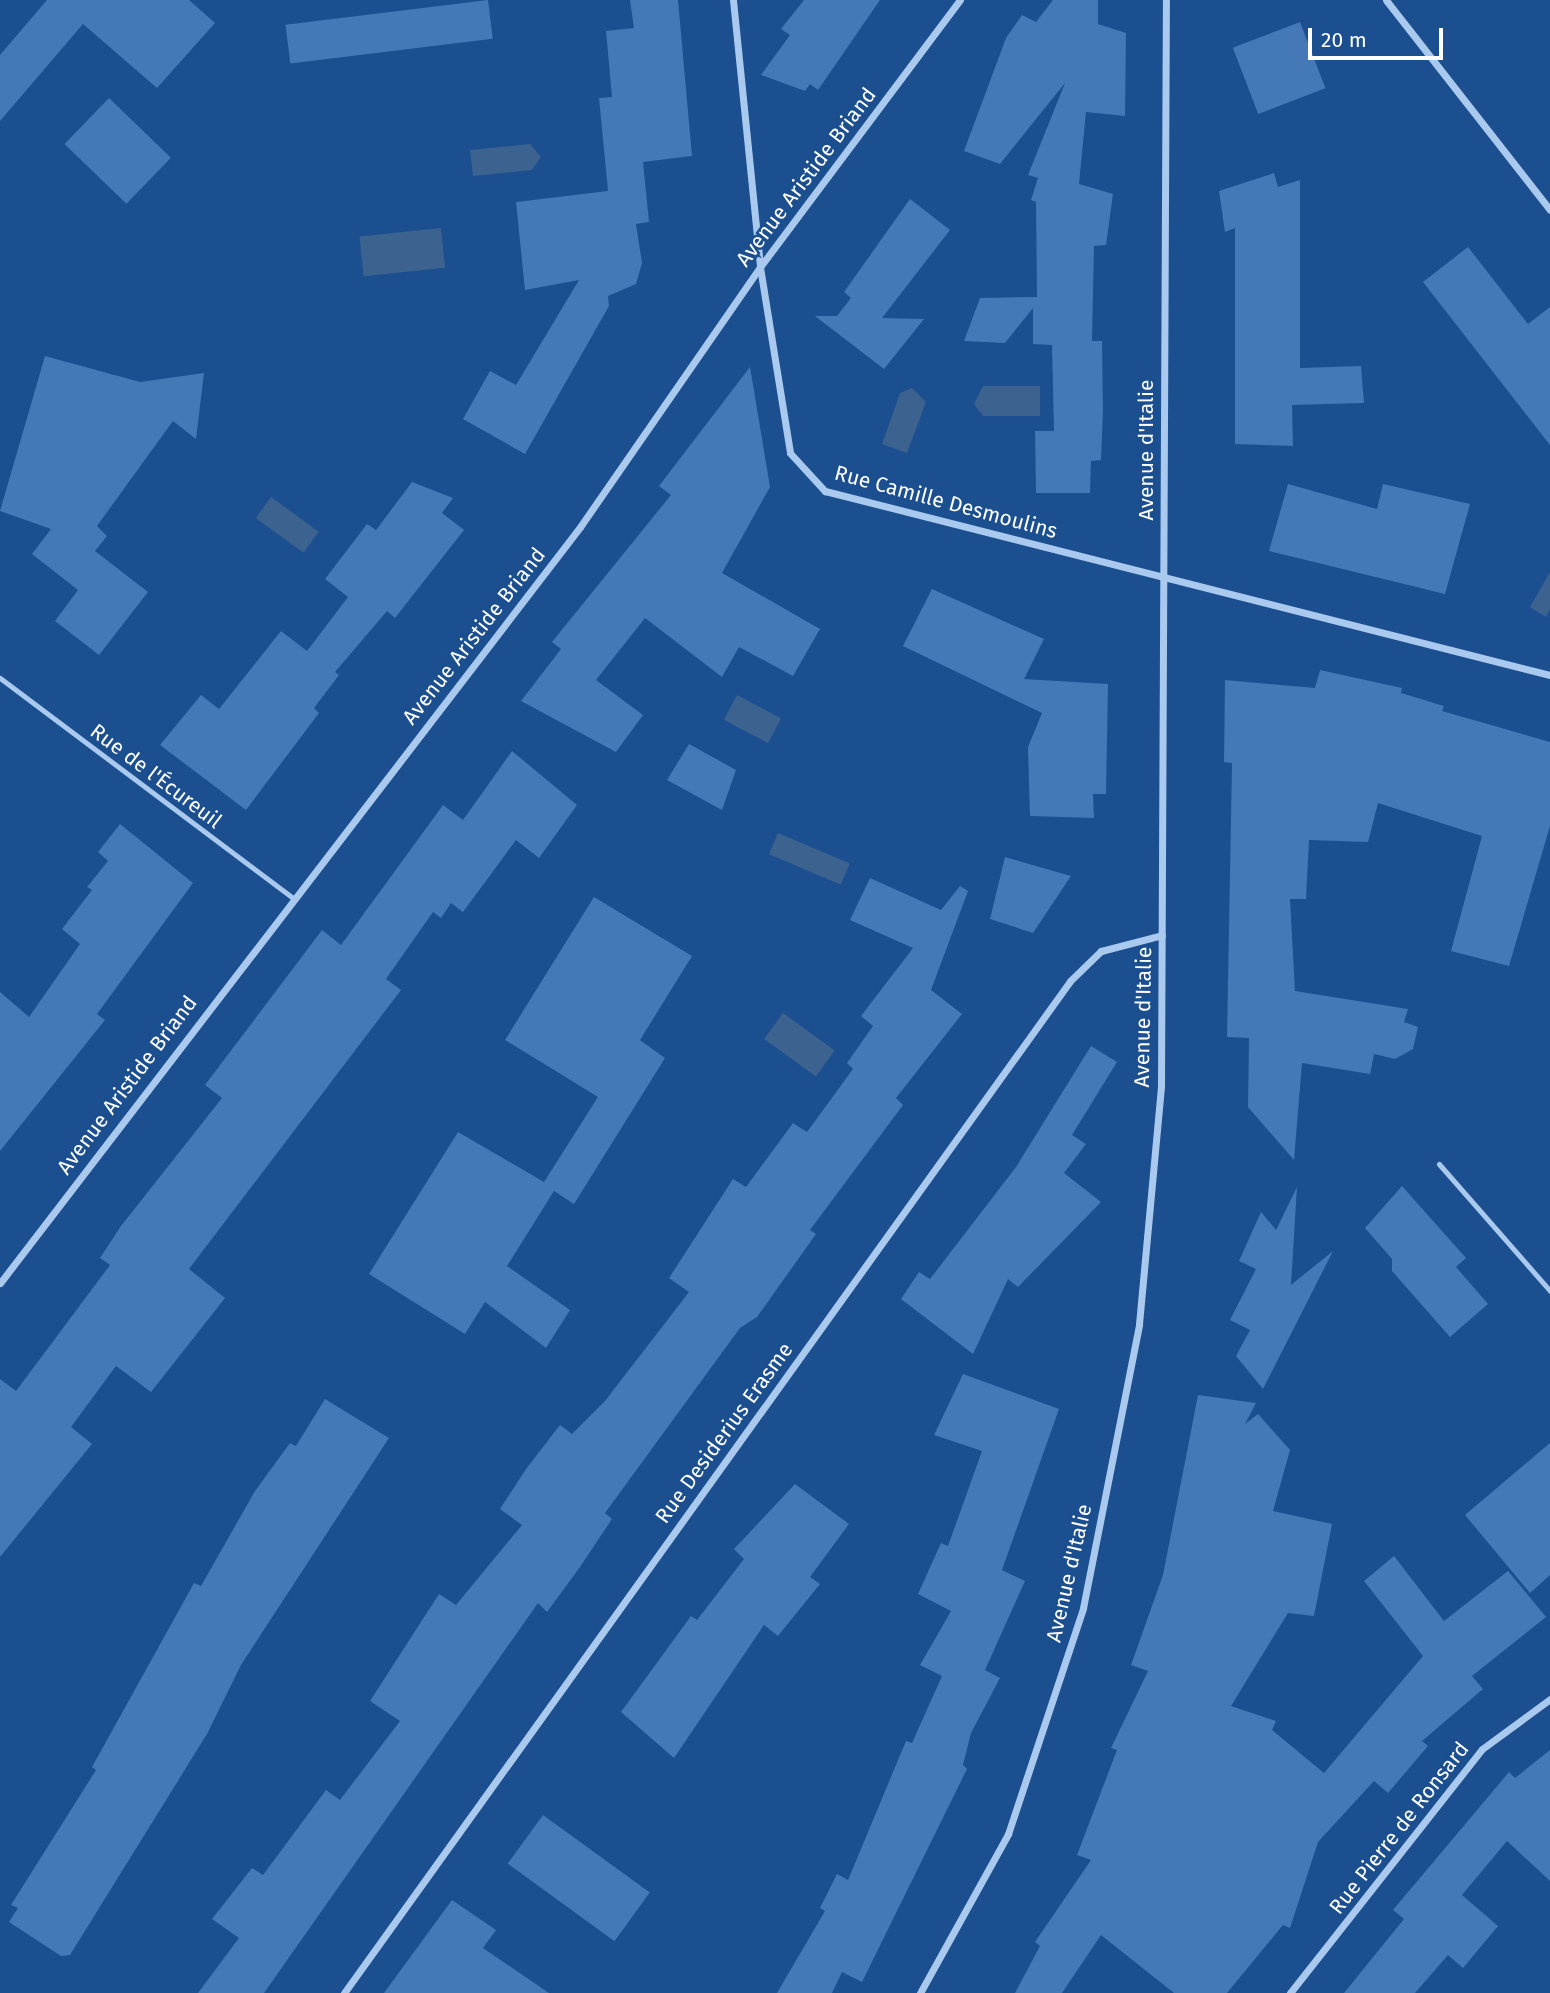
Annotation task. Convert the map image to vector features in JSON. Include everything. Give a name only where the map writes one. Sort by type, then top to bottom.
[{"type":"street","name":"Rue Camille Desmoulins","points":[[733,0],[760,267],[790,453],[825,491],[1550,675]]},
{"type":"street","name":"Avenue Aristide Briand","points":[[0,1283],[580,527],[760,267],[960,0]]},
{"type":"street","name":"Avenue d'Italie","points":[[920,1993],[1008,1833],[1083,1608],[1139,1324],[1161,1086],[1166,0]]},
{"type":"street","points":[[1386,0],[1550,211]]},
{"type":"street","name":"Rue Desiderius Erasme","points":[[344,1993],[1070,981],[1101,951],[1162,935]]},
{"type":"street","name":"Rue Pierre de Ronsard","points":[[1290,1993],[1482,1749],[1550,1699]]},
{"type":"lane","name":"Rue de l'Écureuil","points":[[0,678],[293,898]]},
{"type":"lane","points":[[1439,1164],[1550,1291]]},
{"type":"water","points":[[530,144],[541,157],[532,170],[473,176],[470,150]]},
{"type":"water","points":[[441,228],[445,268],[364,276],[359,237]]},
{"type":"water","points":[[983,386],[1040,386],[1040,416],[983,416],[974,404]]},
{"type":"water","points":[[912,388],[926,402],[907,453],[882,444],[900,393]]},
{"type":"water","points":[[271,497],[319,532],[303,553],[256,518]]},
{"type":"water","points":[[1550,572],[1550,609],[1546,617],[1530,607]]},
{"type":"water","points":[[737,695],[781,718],[768,743],[724,720]]},
{"type":"water","points":[[778,833],[850,863],[841,885],[769,854]]},
{"type":"water","points":[[783,1013],[835,1051],[816,1077],[764,1039]]},
{"type":"building","points":[[47,0],[189,0],[215,23],[157,88],[83,24],[0,121],[0,55]]},
{"type":"building","points":[[488,0],[493,39],[290,64],[286,25]]},
{"type":"building","points":[[630,0],[678,0],[692,156],[643,162],[649,222],[636,224],[642,263],[636,284],[608,296],[609,306],[525,454],[463,419],[490,371],[516,385],[579,280],[525,290],[516,202],[608,191],[599,98],[612,97],[606,31],[634,28]]},
{"type":"building","points":[[804,0],[880,0],[818,90],[810,84],[805,91],[761,75],[790,35],[781,29]]},
{"type":"building","points":[[1053,0],[1098,0],[1098,24],[1126,33],[1125,116],[1086,112],[1079,184],[1113,194],[1106,245],[1094,246],[1092,341],[1102,341],[1103,410],[1101,460],[1091,461],[1090,493],[1036,493],[1035,431],[1054,431],[1052,345],[1033,344],[1033,308],[1005,343],[964,341],[980,298],[1037,297],[1036,202],[1031,200],[1038,178],[1028,175],[1065,83],[1000,164],[964,151],[1006,38],[1022,15],[1036,22]]},
{"type":"building","points":[[1300,22],[1325,88],[1258,114],[1233,48]]},
{"type":"building","points":[[109,98],[171,158],[126,204],[65,144]]},
{"type":"building","points":[[1274,173],[1278,187],[1300,180],[1300,368],[1361,366],[1364,403],[1292,405],[1293,446],[1235,444],[1235,228],[1225,232],[1219,191]]},
{"type":"building","points":[[910,199],[950,230],[882,318],[924,319],[884,369],[815,316],[837,316],[851,298],[844,292]]},
{"type":"building","points":[[1468,247],[1528,324],[1550,307],[1550,445],[1423,282]]},
{"type":"building","points":[[45,356],[140,382],[204,373],[196,439],[173,421],[97,526],[107,536],[95,551],[148,592],[99,655],[55,621],[78,590],[32,554],[51,529],[0,511]]},
{"type":"building","points":[[750,367],[770,487],[722,573],[820,629],[793,676],[739,647],[722,677],[645,618],[596,680],[643,715],[616,752],[521,701],[561,649],[552,642],[671,495],[659,486]]},
{"type":"building","points":[[412,482],[453,498],[442,513],[464,530],[395,618],[387,611],[335,672],[339,675],[314,708],[319,713],[246,810],[160,745],[201,695],[219,709],[281,631],[307,651],[348,597],[325,579],[367,524],[376,530]]},
{"type":"building","points":[[1288,484],[1377,509],[1383,484],[1470,504],[1445,594],[1269,551]]},
{"type":"building","points":[[932,589],[1044,639],[1024,679],[1108,684],[1106,794],[1093,794],[1094,818],[1030,816],[1028,747],[1042,713],[903,646]]},
{"type":"building","points":[[1320,670],[1402,688],[1401,693],[1444,706],[1442,711],[1550,742],[1550,826],[1509,966],[1451,951],[1482,836],[1378,803],[1368,842],[1309,840],[1306,899],[1290,899],[1295,991],[1408,1009],[1404,1022],[1418,1027],[1413,1049],[1395,1059],[1374,1054],[1370,1074],[1302,1063],[1294,1160],[1248,1107],[1249,1038],[1227,1037],[1232,763],[1224,762],[1225,680],[1315,688]]},
{"type":"building","points":[[689,744],[736,770],[722,810],[667,780]]},
{"type":"building","points":[[512,751],[577,805],[539,858],[516,840],[463,912],[451,903],[441,918],[433,912],[386,979],[401,990],[189,1269],[225,1298],[151,1392],[116,1366],[71,1427],[92,1444],[0,1557],[0,1379],[16,1391],[110,1265],[100,1258],[121,1226],[222,1098],[205,1085],[322,930],[341,945],[443,805],[463,820]]},
{"type":"building","points":[[120,824],[193,883],[97,1014],[105,1020],[0,1151],[0,992],[29,1017],[80,944],[62,929],[92,890],[87,887],[108,861],[98,852]]},
{"type":"building","points":[[1005,857],[1071,876],[1033,933],[990,919]]},
{"type":"building","points":[[870,878],[941,910],[960,886],[968,891],[931,990],[962,1014],[896,1098],[903,1105],[810,1230],[816,1234],[757,1317],[740,1328],[605,1513],[612,1519],[580,1567],[547,1612],[538,1603],[264,1993],[198,1993],[239,1938],[212,1919],[252,1868],[263,1875],[326,1790],[340,1800],[400,1721],[370,1701],[439,1594],[456,1605],[522,1525],[500,1509],[526,1469],[560,1425],[572,1434],[605,1401],[689,1292],[669,1278],[733,1179],[746,1187],[793,1123],[807,1132],[853,1069],[847,1063],[873,1026],[861,1016],[913,948],[850,920]]},
{"type":"building","points":[[594,897],[692,956],[640,1040],[665,1058],[574,1204],[554,1191],[507,1266],[570,1310],[546,1348],[485,1302],[465,1334],[369,1274],[458,1132],[544,1182],[598,1097],[505,1040]]},
{"type":"building","points":[[1091,1046],[1117,1062],[1072,1135],[1086,1144],[1064,1173],[1101,1202],[1018,1287],[1008,1279],[973,1354],[901,1299],[919,1272],[930,1279],[1016,1167]]},
{"type":"building","points":[[1402,1186],[1466,1258],[1456,1267],[1488,1304],[1450,1337],[1392,1271],[1392,1259],[1365,1228]]},
{"type":"building","points":[[1297,1187],[1291,1285],[1333,1251],[1263,1389],[1236,1356],[1250,1330],[1230,1320],[1256,1269],[1239,1261],[1261,1212],[1276,1230]]},
{"type":"building","points":[[963,1374],[1059,1409],[1002,1570],[1025,1581],[985,1670],[1000,1678],[971,1733],[963,1765],[967,1769],[862,1982],[842,1972],[832,1993],[777,1993],[825,1911],[820,1908],[837,1874],[848,1880],[906,1741],[912,1743],[942,1676],[920,1665],[951,1611],[918,1594],[941,1543],[948,1546],[982,1451],[934,1435]]},
{"type":"building","points":[[1198,1395],[1256,1403],[1245,1424],[1258,1414],[1290,1450],[1273,1511],[1332,1524],[1314,1616],[1288,1613],[1231,1706],[1276,1721],[1272,1730],[1324,1773],[1423,1656],[1364,1581],[1394,1556],[1444,1621],[1508,1571],[1546,1617],[1472,1676],[1483,1689],[1422,1741],[1428,1746],[1388,1793],[1374,1781],[1318,1842],[1290,1928],[1283,1925],[1227,1993],[1174,1993],[1101,1935],[1062,1993],[1015,1993],[1040,1946],[1035,1942],[1091,1860],[1077,1855],[1117,1750],[1111,1748],[1148,1671],[1131,1665],[1163,1575]]},
{"type":"building","points":[[325,1399],[389,1438],[241,1665],[207,1734],[70,1955],[61,1956],[9,1922],[18,1908],[11,1905],[96,1770],[92,1767],[194,1583],[201,1586],[255,1491],[290,1443],[296,1446]]},
{"type":"building","points":[[1550,1443],[1550,1575],[1530,1593],[1465,1515]]},
{"type":"building","points":[[795,1484],[849,1524],[810,1577],[820,1584],[778,1636],[764,1625],[674,1758],[621,1712],[691,1616],[697,1620],[744,1559],[734,1549]]},
{"type":"building","points":[[1550,1750],[1550,1881],[1507,1841],[1462,1895],[1498,1926],[1463,1968],[1448,1955],[1415,1993],[1344,1993],[1404,1919],[1393,1910],[1509,1772],[1515,1778]]},
{"type":"building","points":[[543,1815],[650,1893],[615,1941],[508,1864]]},
{"type":"building","points":[[452,1900],[496,1930],[483,1948],[549,1993],[384,1993]]}]
